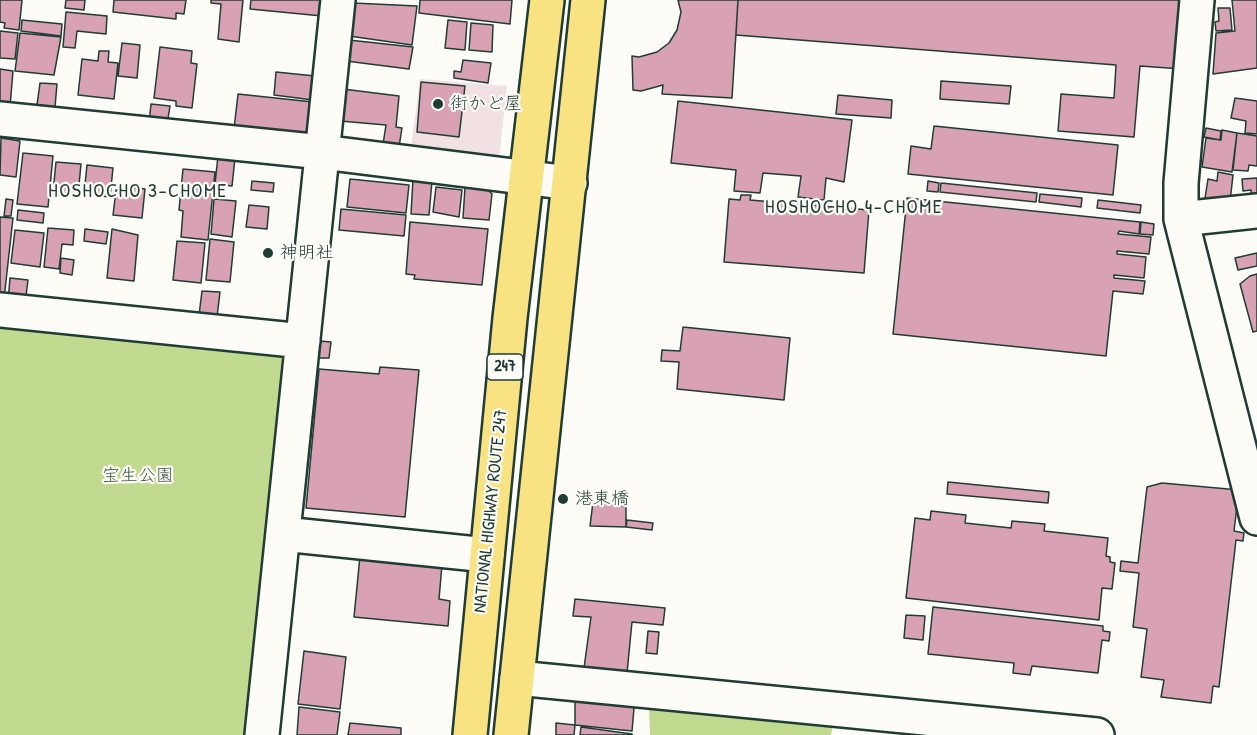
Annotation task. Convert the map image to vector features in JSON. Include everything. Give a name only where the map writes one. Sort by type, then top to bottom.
[{"type":"highway","name":"NATIONAL HIGHWAY ROUTE 247","points":[[470,735],[526,178],[547,0]]},
{"type":"highway","name":"247","points":[[512,735],[588,0]]},
{"type":"street","points":[[262,735],[338,0]]},
{"type":"street","points":[[1197,0],[1180,183],[1181,219],[1249,461],[1257,518]]},
{"type":"street","points":[[0,119],[322,152],[570,183]]},
{"type":"street","points":[[1181,219],[1257,211]]},
{"type":"street","points":[[0,310],[303,341]]},
{"type":"street","points":[[283,534],[487,555]]},
{"type":"street","points":[[517,678],[1097,735]]},
{"type":"shaded area","name":"街かど屋","points":[[420,79],[507,86],[499,160],[410,154]]},
{"type":"green space","name":"宝生公園","points":[[0,321],[278,350],[287,368],[250,735],[0,735]]},
{"type":"green space","points":[[649,708],[833,724],[831,735],[650,735]]},
{"type":"building","points":[[0,0],[22,0],[19,30],[4,28],[5,23],[0,22]]},
{"type":"building","points":[[66,0],[85,0],[84,10],[65,8]]},
{"type":"building","points":[[114,0],[186,0],[184,14],[176,13],[176,19],[113,12]]},
{"type":"building","points":[[211,0],[243,0],[239,42],[218,39],[221,4],[211,3]]},
{"type":"building","points":[[251,0],[324,0],[322,16],[250,9]]},
{"type":"building","points":[[420,0],[512,0],[510,24],[419,13]]},
{"type":"building","points":[[678,0],[738,0],[732,98],[662,94],[663,85],[641,91],[633,90],[632,56],[639,57],[657,52],[669,43],[677,30],[681,12]]},
{"type":"building","points":[[738,0],[1187,0],[1182,69],[1140,66],[1134,137],[1058,131],[1061,94],[1114,98],[1116,65],[736,35]]},
{"type":"building","points":[[1232,0],[1257,0],[1257,68],[1213,74],[1216,33],[1235,31]]},
{"type":"building","points":[[353,3],[417,6],[412,45],[349,36]]},
{"type":"building","points":[[1218,8],[1230,8],[1232,30],[1216,31],[1215,22],[1219,21]]},
{"type":"building","points":[[66,12],[107,16],[106,34],[77,31],[75,48],[63,47]]},
{"type":"building","points":[[22,20],[62,24],[61,36],[21,31]]},
{"type":"building","points":[[448,20],[467,22],[465,50],[445,48]]},
{"type":"building","points":[[471,23],[493,25],[492,52],[469,50]]},
{"type":"building","points":[[0,31],[18,33],[15,59],[0,58]]},
{"type":"building","points":[[20,33],[61,37],[54,75],[15,71]]},
{"type":"building","points":[[349,40],[413,47],[409,69],[346,61]]},
{"type":"building","points":[[122,43],[140,45],[137,78],[118,76]]},
{"type":"building","points":[[160,47],[192,51],[191,63],[197,64],[192,108],[176,106],[176,101],[154,98]]},
{"type":"building","points":[[99,51],[109,51],[108,62],[118,63],[114,99],[78,95],[82,59],[98,61]]},
{"type":"building","points":[[463,60],[491,63],[488,83],[454,78],[454,71],[461,72]]},
{"type":"building","points":[[0,69],[13,71],[10,107],[0,106]]},
{"type":"building","points":[[276,72],[315,76],[313,100],[274,95]]},
{"type":"building","points":[[941,81],[1011,86],[1009,104],[940,99]]},
{"type":"building","points":[[421,82],[465,86],[459,137],[417,132]]},
{"type":"building","points":[[40,83],[57,84],[55,107],[37,105]]},
{"type":"building","points":[[343,89],[399,96],[396,127],[402,128],[399,147],[383,144],[386,125],[340,121]]},
{"type":"building","points":[[238,94],[313,102],[311,128],[301,136],[234,129]]},
{"type":"building","points":[[838,95],[892,100],[891,118],[836,114]]},
{"type":"building","points":[[1235,98],[1257,101],[1257,134],[1245,133],[1246,121],[1231,118]]},
{"type":"building","points":[[678,101],[852,120],[844,182],[826,178],[824,200],[798,197],[801,176],[763,173],[760,193],[734,191],[736,170],[671,163]]},
{"type":"building","points":[[151,104],[170,106],[167,125],[149,123]]},
{"type":"building","points":[[934,126],[1118,145],[1113,195],[908,174],[911,146],[931,149]]},
{"type":"building","points":[[1206,128],[1221,131],[1220,140],[1204,137]]},
{"type":"building","points":[[1222,130],[1237,133],[1232,172],[1202,167],[1206,138],[1221,140]]},
{"type":"building","points":[[1237,133],[1257,136],[1257,166],[1249,165],[1248,171],[1233,170]]},
{"type":"building","points":[[1,138],[20,141],[16,177],[0,175]]},
{"type":"building","points":[[23,153],[53,156],[48,207],[17,204]]},
{"type":"building","points":[[218,156],[235,158],[232,186],[215,184]]},
{"type":"building","points":[[56,162],[81,164],[78,195],[53,192]]},
{"type":"building","points":[[87,165],[113,168],[110,197],[84,194]]},
{"type":"building","points":[[183,169],[215,172],[208,240],[181,237],[183,211],[179,210]]},
{"type":"building","points":[[1218,172],[1233,175],[1230,202],[1205,198],[1208,179],[1217,181]]},
{"type":"building","points":[[1257,178],[1257,199],[1252,200],[1251,190],[1243,191],[1242,179]]},
{"type":"building","points":[[350,179],[409,185],[406,213],[347,207]]},
{"type":"building","points":[[413,179],[432,181],[429,215],[411,214]]},
{"type":"building","points":[[252,181],[274,183],[273,192],[251,190]]},
{"type":"building","points":[[928,181],[939,183],[938,192],[927,191]]},
{"type":"building","points":[[941,183],[1037,193],[1036,202],[940,192]]},
{"type":"building","points":[[123,186],[145,189],[142,218],[113,215],[116,190],[122,191]]},
{"type":"building","points":[[436,187],[462,190],[459,217],[433,212]]},
{"type":"building","points":[[465,187],[487,189],[492,194],[489,220],[463,218]]},
{"type":"building","points":[[1040,194],[1082,198],[1081,207],[1039,202]]},
{"type":"building","points":[[741,195],[751,195],[750,200],[869,210],[864,273],[724,262],[729,199],[740,200]]},
{"type":"building","points":[[907,198],[1140,222],[1139,234],[1119,231],[1118,234],[1151,237],[1149,254],[1117,251],[1117,254],[1146,257],[1144,278],[1114,275],[1114,278],[1145,281],[1143,294],[1113,291],[1106,356],[893,334]]},
{"type":"building","points":[[6,199],[13,200],[11,216],[4,216]]},
{"type":"building","points":[[214,199],[236,201],[232,237],[211,234]]},
{"type":"building","points":[[1098,200],[1141,205],[1140,213],[1097,208]]},
{"type":"building","points":[[249,205],[269,207],[267,229],[246,227]]},
{"type":"building","points":[[341,209],[406,215],[404,236],[339,230]]},
{"type":"building","points":[[18,210],[44,213],[43,223],[17,220]]},
{"type":"building","points":[[0,217],[13,218],[4,299],[0,299]]},
{"type":"building","points":[[410,222],[488,229],[482,285],[414,279],[415,275],[406,274]]},
{"type":"building","points":[[1141,222],[1154,224],[1153,235],[1140,234]]},
{"type":"building","points":[[48,228],[74,230],[73,245],[62,244],[59,269],[44,267]]},
{"type":"building","points":[[85,229],[108,232],[106,244],[84,241]]},
{"type":"building","points":[[112,229],[138,235],[134,281],[107,278]]},
{"type":"building","points":[[15,230],[44,233],[40,267],[11,263]]},
{"type":"building","points":[[210,239],[234,242],[230,282],[206,280]]},
{"type":"building","points":[[177,241],[205,243],[201,283],[173,280]]},
{"type":"building","points":[[1257,253],[1257,266],[1238,270],[1235,258]]},
{"type":"building","points":[[61,258],[74,260],[72,275],[60,273]]},
{"type":"building","points":[[1257,274],[1257,331],[1253,332],[1240,284],[1250,276]]},
{"type":"building","points":[[10,278],[28,280],[25,304],[8,302]]},
{"type":"building","points":[[202,291],[220,292],[217,317],[199,315]]},
{"type":"building","points":[[683,327],[790,338],[784,400],[677,389],[679,362],[661,361],[662,350],[680,351]]},
{"type":"building","points":[[320,341],[331,342],[329,358],[319,358]]},
{"type":"building","points":[[380,367],[419,370],[405,517],[306,508],[319,369],[379,374]]},
{"type":"building","points":[[948,482],[1049,492],[1048,503],[947,494]]},
{"type":"building","points":[[1162,483],[1239,490],[1234,531],[1244,533],[1243,541],[1236,540],[1219,687],[1213,686],[1211,703],[1161,697],[1164,680],[1141,677],[1147,629],[1133,627],[1139,573],[1120,571],[1121,561],[1138,563],[1147,487]]},
{"type":"building","points":[[593,502],[626,506],[626,527],[590,526]]},
{"type":"building","points":[[931,511],[966,515],[965,523],[1011,528],[1012,521],[1045,524],[1044,531],[1108,538],[1106,556],[1110,557],[1110,562],[1115,563],[1112,589],[1102,588],[1099,620],[906,598],[915,518],[930,520]]},
{"type":"building","points":[[627,520],[653,523],[652,530],[626,527]]},
{"type":"building","points":[[360,556],[442,565],[439,599],[450,601],[448,626],[354,617]]},
{"type":"building","points":[[575,599],[665,608],[663,625],[632,622],[627,673],[584,668],[591,617],[573,616]]},
{"type":"building","points":[[933,607],[1103,626],[1103,631],[1110,632],[1109,641],[1102,640],[1098,673],[1032,666],[1030,675],[1013,673],[1014,663],[928,654]]},
{"type":"building","points":[[906,615],[925,616],[923,640],[904,638]]},
{"type":"building","points":[[648,631],[659,632],[657,654],[646,653]]},
{"type":"building","points":[[304,651],[346,657],[340,709],[298,704]]},
{"type":"building","points":[[579,692],[635,697],[632,731],[575,725],[575,701],[578,701]]},
{"type":"building","points":[[299,707],[340,712],[337,735],[297,735]]},
{"type":"building","points":[[350,723],[401,728],[401,735],[348,735]]},
{"type":"building","points":[[556,723],[575,725],[574,735],[556,735]]},
{"type":"building","points":[[581,727],[632,734],[632,735],[580,735]]},
{"type":"place","name":"街かど屋","points":[[438,104]]},
{"type":"place","name":"神明社","points":[[268,253]]},
{"type":"place","name":"港東橋","points":[[563,499]]},
{"type":"district","name":"HOSHOCHO 3-CHOME","points":[[138,192]]},
{"type":"district","name":"HOSHOCHO 4-CHOME","points":[[854,208]]}]
